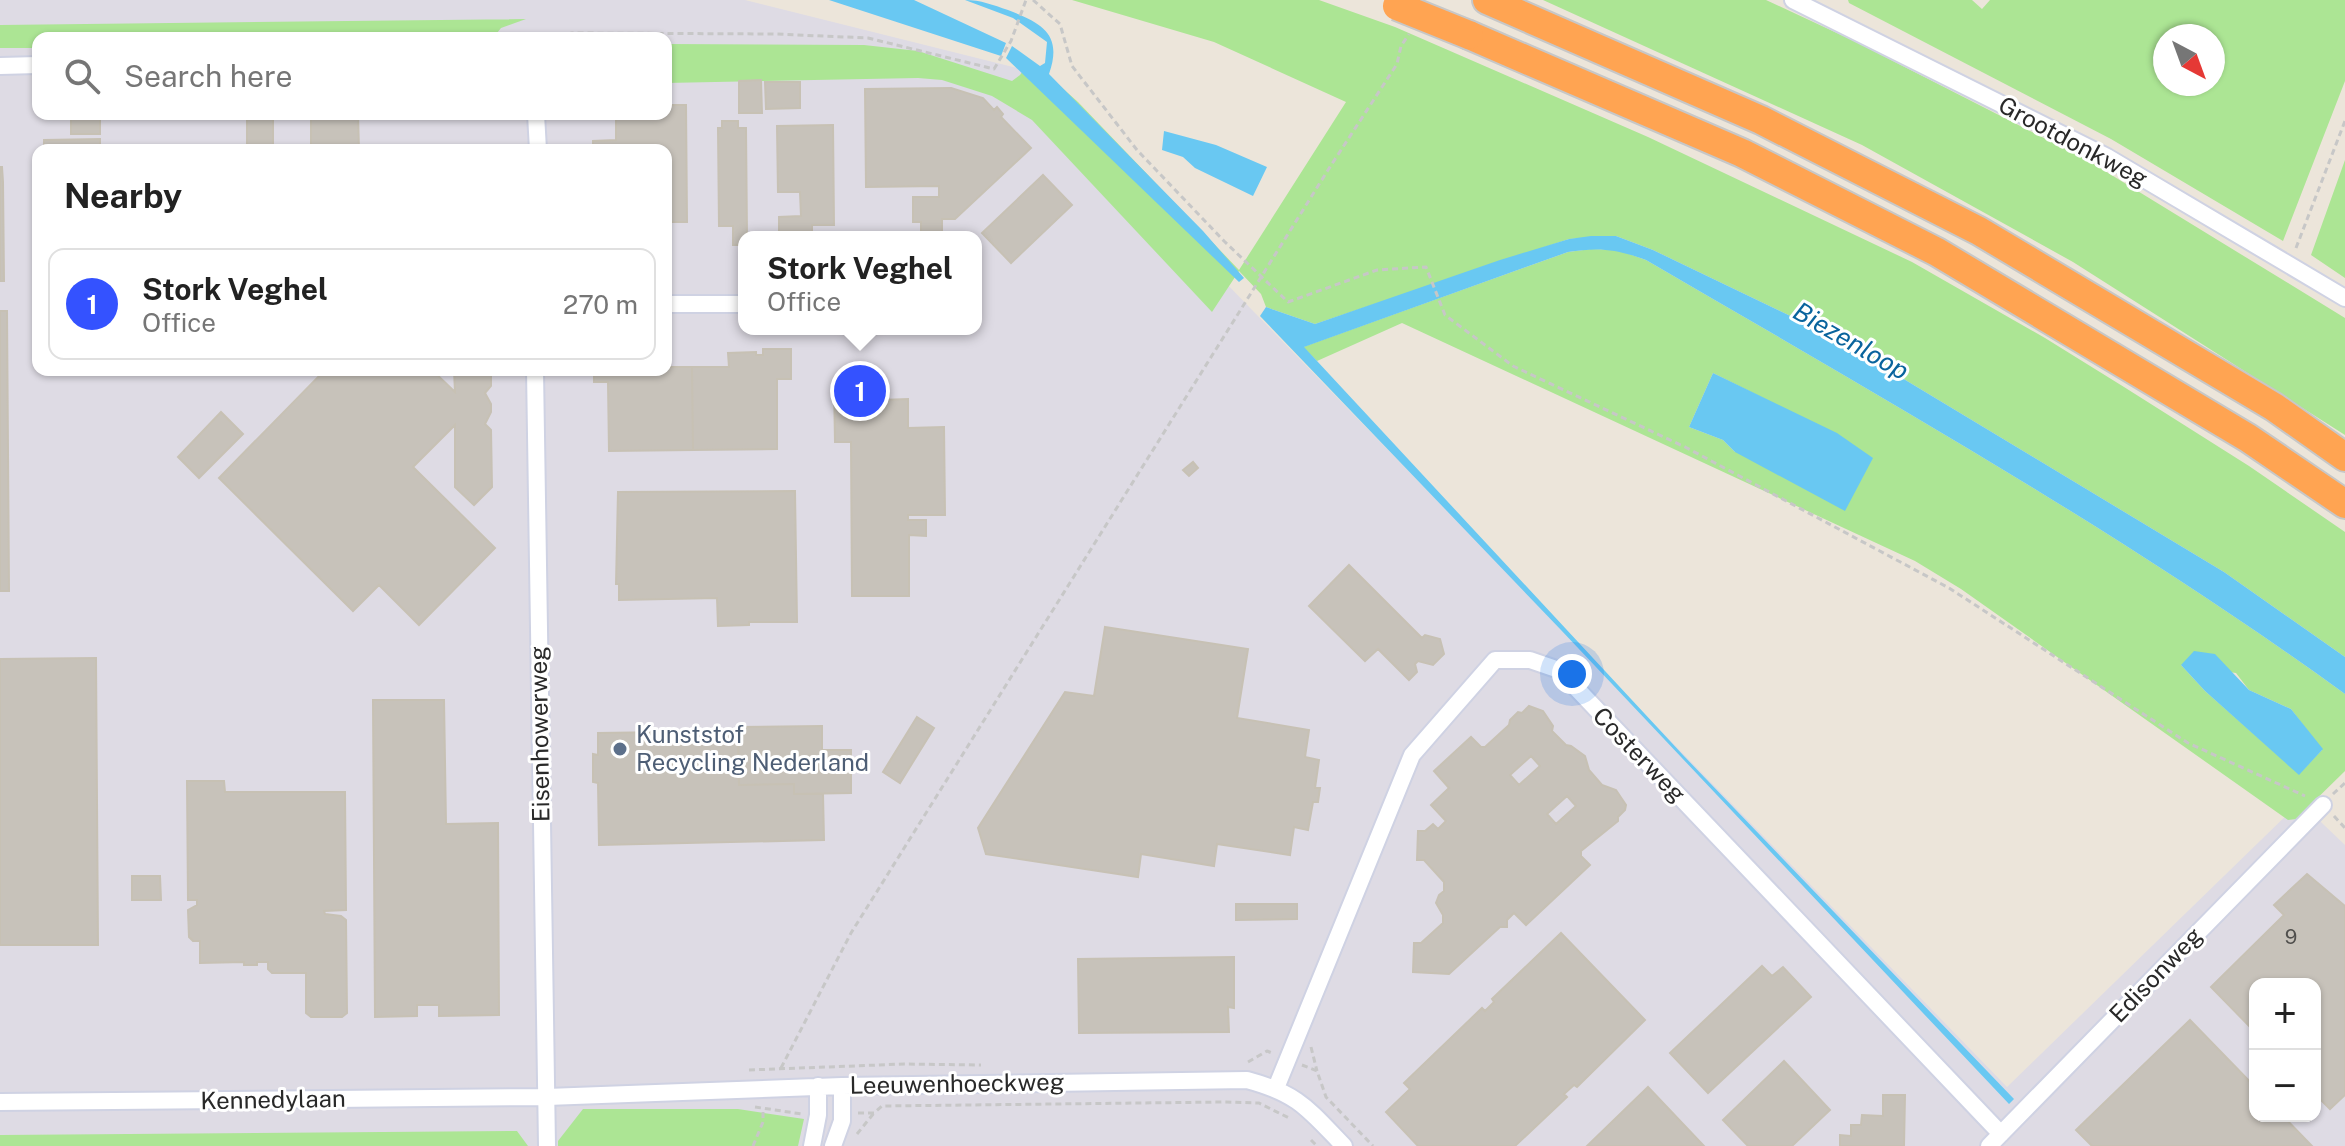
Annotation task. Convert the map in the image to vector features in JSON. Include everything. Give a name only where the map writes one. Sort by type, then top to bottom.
[{"type":"highway","points":[[1489,1],[1761,120],[1979,231],[2274,407],[2345,457]]},
{"type":"highway","points":[[1397,10],[1469,35],[1742,153],[1937,252],[2248,438],[2345,504]]},
{"type":"street","name":"Grootdonkweg","points":[[1793,0],[2107,157],[2345,298]]},
{"type":"street","points":[[0,66],[32,65]]},
{"type":"street","points":[[536,120],[538,144]]},
{"type":"street","points":[[672,304],[738,304]]},
{"type":"street","name":"Eisenhowerweg","points":[[535,376],[547,1146]]},
{"type":"street","name":"Costerweg","points":[[1276,1088],[1412,755],[1495,660],[1530,660],[1559,670],[1995,1140]]},
{"type":"street","name":"Edisonweg","points":[[1995,1140],[2323,805]]},
{"type":"street","name":"Leeuwenhoeckweg","points":[[547,1097],[818,1086],[1247,1080],[1276,1088],[1299,1100],[1344,1146]]},
{"type":"street","points":[[812,1146],[818,1115],[818,1086]]},
{"type":"street","points":[[833,1146],[842,1121],[842,1086]]},
{"type":"street","name":"Kennedylaan","points":[[0,1102],[547,1097]]},
{"type":"path","points":[[672,33],[868,38],[994,69],[1011,41],[1026,0]]},
{"type":"path","points":[[1033,0],[1060,24],[1072,66],[1137,150],[1288,302],[1377,270],[1426,267],[1445,315],[1513,366],[1687,448],[1949,588],[2188,743],[2323,805]]},
{"type":"path","points":[[1261,276],[1397,64],[1401,46],[1397,10]]},
{"type":"path","points":[[2294,252],[2345,121]]},
{"type":"path","name":"Leeuwenhoeckweg","points":[[818,1067],[781,1068],[851,933],[1261,276]]},
{"type":"path","points":[[753,1146],[763,1122],[763,1109]]},
{"type":"path","points":[[855,1136],[874,1113]]},
{"type":"shaded area","points":[[0,0],[745,0],[1017,68],[2007,1087],[2300,802],[2345,845],[2345,1146],[0,1146]]},
{"type":"green space","points":[[1072,0],[1319,0],[1395,27],[1648,137],[1912,262],[2124,387],[2249,466],[2345,532],[2345,657],[2224,572],[1834,337],[1653,250],[1616,236],[1569,239],[1315,324],[1266,307],[1261,294],[1239,271],[1212,312],[1032,120],[992,96],[942,80],[918,78],[672,83],[672,44],[864,45],[918,51],[1012,81],[1031,60],[1078,102],[1239,270],[1346,102],[1214,42]]},
{"type":"green space","points":[[1543,0],[1766,0],[1852,40],[2087,160],[2345,318],[2345,435],[2073,262],[1862,145]]},
{"type":"green space","points":[[1848,0],[1972,0],[1982,9],[1990,0],[2345,0],[2345,81],[2283,241],[2111,139]]},
{"type":"green space","points":[[526,19],[498,32],[32,32],[32,48],[0,48],[0,25]]},
{"type":"green space","points":[[2345,160],[2345,278],[2311,255]]},
{"type":"green space","points":[[1618,250],[1646,260],[2001,468],[2261,635],[2345,694],[2345,771],[2296,819],[2288,820],[1961,589],[1915,561],[1402,323],[1317,361],[1303,347],[1568,252]],"holes":[[[1713,373],[1769,401],[1735,452],[1723,440],[1689,427]],[[2181,665],[2236,673],[2249,690],[2291,709],[2322,750],[2299,774],[2205,691]]]},
{"type":"green space","points":[[583,1109],[738,1109],[804,1119],[798,1146],[558,1146],[558,1141]]},
{"type":"green space","points":[[517,1131],[528,1146],[0,1146],[0,1135]]},
{"type":"water","points":[[829,0],[914,0],[1006,43],[1001,56]]},
{"type":"water","points":[[965,0],[1008,10],[1040,25],[1051,40],[1053,49],[1049,74],[1203,231],[1244,278],[1239,282],[1006,58],[1012,46],[1040,66],[1045,63],[1047,42],[1013,18]]},
{"type":"water","points":[[1164,131],[1216,145],[1267,167],[1253,196],[1195,168],[1183,157],[1162,150]]},
{"type":"water","points":[[1616,236],[1653,250],[1834,337],[2224,572],[2345,657],[2345,694],[2089,522],[1824,363],[1635,256],[1607,250],[1568,252],[1304,347],[1683,755],[2014,1099],[2009,1104],[1260,316],[1266,307],[1315,324],[1500,260],[1569,239]]},
{"type":"water","points":[[1713,373],[1837,433],[1873,458],[1845,511],[1735,452],[1723,440],[1689,427]]},
{"type":"water","points":[[2194,651],[2215,654],[2249,690],[2291,709],[2323,749],[2299,775],[2205,691],[2181,665]]},
{"type":"building","points":[[761,80],[762,113],[739,113],[739,81]]},
{"type":"building","points":[[765,82],[800,82],[800,108],[766,109]]},
{"type":"building","points":[[951,88],[983,98],[994,110],[997,107],[1003,114],[1001,117],[1031,148],[955,219],[942,219],[942,231],[921,231],[921,222],[913,222],[913,197],[939,197],[939,186],[866,187],[865,89]]},
{"type":"building","points":[[672,105],[686,105],[687,222],[672,222],[672,144],[593,144],[593,141],[616,140],[616,120],[672,120]]},
{"type":"building","points":[[71,120],[100,120],[100,134],[71,134]]},
{"type":"building","points":[[247,120],[273,120],[273,144],[247,144]]},
{"type":"building","points":[[311,120],[358,120],[359,144],[311,144]]},
{"type":"building","points":[[722,121],[738,121],[738,128],[746,128],[747,231],[738,231],[738,245],[733,245],[733,226],[719,226],[718,128],[722,128]]},
{"type":"building","points":[[833,125],[834,225],[812,225],[812,231],[779,231],[779,217],[801,216],[800,192],[778,192],[777,126]]},
{"type":"building","points":[[100,139],[100,144],[44,144],[44,140]]},
{"type":"building","points":[[0,167],[3,182],[4,281],[0,281]]},
{"type":"building","points":[[1043,175],[1072,205],[1011,263],[982,233]]},
{"type":"building","points":[[0,311],[7,311],[9,591],[0,591]]},
{"type":"building","points":[[763,349],[791,349],[791,379],[777,379],[777,449],[693,450],[692,367],[729,367],[728,353],[756,352],[756,355],[763,355]]},
{"type":"building","points":[[672,367],[692,367],[693,450],[609,451],[608,382],[594,382],[594,376],[672,376]]},
{"type":"building","points":[[319,376],[438,376],[455,392],[454,376],[491,376],[491,386],[485,393],[491,404],[491,412],[485,424],[491,430],[492,487],[474,505],[455,487],[455,425],[413,467],[495,548],[419,625],[379,585],[353,611],[219,478]]},
{"type":"building","points":[[834,384],[879,384],[880,400],[908,399],[908,428],[944,427],[945,515],[908,515],[908,520],[926,520],[926,536],[909,535],[909,596],[852,596],[851,442],[835,442]]},
{"type":"building","points":[[221,412],[243,434],[199,478],[178,457]]},
{"type":"building","points":[[1193,462],[1198,468],[1189,476],[1183,470]]},
{"type":"building","points":[[795,491],[797,622],[749,622],[749,625],[718,626],[717,598],[619,600],[619,584],[616,584],[618,492]]},
{"type":"building","points":[[1349,565],[1422,638],[1425,635],[1440,639],[1444,654],[1433,665],[1418,661],[1415,664],[1417,672],[1409,680],[1378,649],[1365,661],[1309,606]]},
{"type":"building","points":[[1105,627],[1248,649],[1237,718],[1309,730],[1305,757],[1319,760],[1315,788],[1320,788],[1318,802],[1313,802],[1308,830],[1294,827],[1290,855],[1217,844],[1214,866],[1141,854],[1138,877],[986,854],[978,828],[1065,692],[1094,696]]},
{"type":"building","points":[[96,658],[98,945],[0,945],[0,659]]},
{"type":"building","points":[[373,700],[444,700],[446,824],[498,823],[499,1015],[439,1016],[439,1005],[417,1005],[417,1016],[375,1017]]},
{"type":"building","points":[[1529,706],[1543,711],[1553,726],[1552,731],[1566,745],[1585,756],[1589,770],[1602,785],[1616,790],[1626,805],[1625,810],[1618,821],[1581,851],[1581,856],[1590,865],[1526,925],[1514,913],[1507,920],[1507,927],[1500,927],[1449,974],[1413,972],[1414,943],[1421,943],[1443,923],[1443,915],[1436,903],[1444,891],[1444,882],[1424,860],[1417,860],[1418,831],[1425,831],[1433,824],[1438,829],[1446,821],[1431,805],[1449,788],[1434,771],[1471,737],[1485,747],[1518,712],[1522,713]],"holes":[[[1531,756],[1540,766],[1519,785],[1510,775]],[[1567,796],[1576,806],[1556,824],[1547,814]]]},
{"type":"building","points":[[917,717],[934,728],[900,783],[883,772]]},
{"type":"building","points":[[822,726],[822,750],[851,750],[851,793],[794,794],[794,784],[739,785],[738,727]]},
{"type":"building","points":[[738,731],[739,785],[794,784],[794,794],[823,794],[824,840],[599,845],[598,783],[593,782],[593,754],[598,755],[598,733]]},
{"type":"building","points":[[187,781],[224,781],[225,792],[345,792],[346,910],[324,911],[346,920],[347,1013],[342,1017],[311,1017],[306,1013],[306,973],[272,973],[268,962],[257,962],[257,965],[244,965],[244,962],[200,963],[200,941],[189,937],[188,910],[197,905],[197,900],[188,900]]},
{"type":"building","points":[[2307,874],[2345,906],[2345,1095],[2330,1109],[2321,1100],[2321,978],[2249,978],[2249,1026],[2211,987],[2284,915],[2274,905]]},
{"type":"building","points":[[132,876],[160,876],[161,900],[132,900]]},
{"type":"building","points":[[1236,904],[1297,904],[1297,919],[1236,920]]},
{"type":"building","points":[[1561,933],[1645,1020],[1577,1087],[1574,1085],[1564,1094],[1567,1097],[1515,1146],[1418,1146],[1386,1112],[1410,1089],[1404,1083],[1482,1008],[1485,1011],[1494,1002],[1492,999]]},
{"type":"building","points":[[1234,957],[1234,1008],[1228,1007],[1229,1032],[1079,1033],[1078,959]]},
{"type":"building","points":[[1762,966],[1772,976],[1783,967],[1811,997],[1708,1093],[1670,1053]]},
{"type":"building","points":[[2190,1020],[2249,1081],[2249,1122],[2289,1122],[2312,1146],[2092,1146],[2076,1130]]},
{"type":"building","points":[[1784,1061],[1830,1110],[1792,1146],[1748,1146],[1723,1120]]},
{"type":"building","points":[[1648,1087],[1704,1146],[1587,1146]]},
{"type":"building","points":[[1883,1095],[1905,1095],[1904,1146],[1840,1146],[1840,1135],[1851,1136],[1851,1125],[1861,1125],[1862,1115],[1883,1116]]},
{"type":"place","name":"Stork Veghel","points":[[860,391]]},
{"type":"place","name":"Kunststof Recycling Nederland","points":[[620,749]]},
{"type":"water label","name":"Biezenloop","points":[[1851,341]]}]
